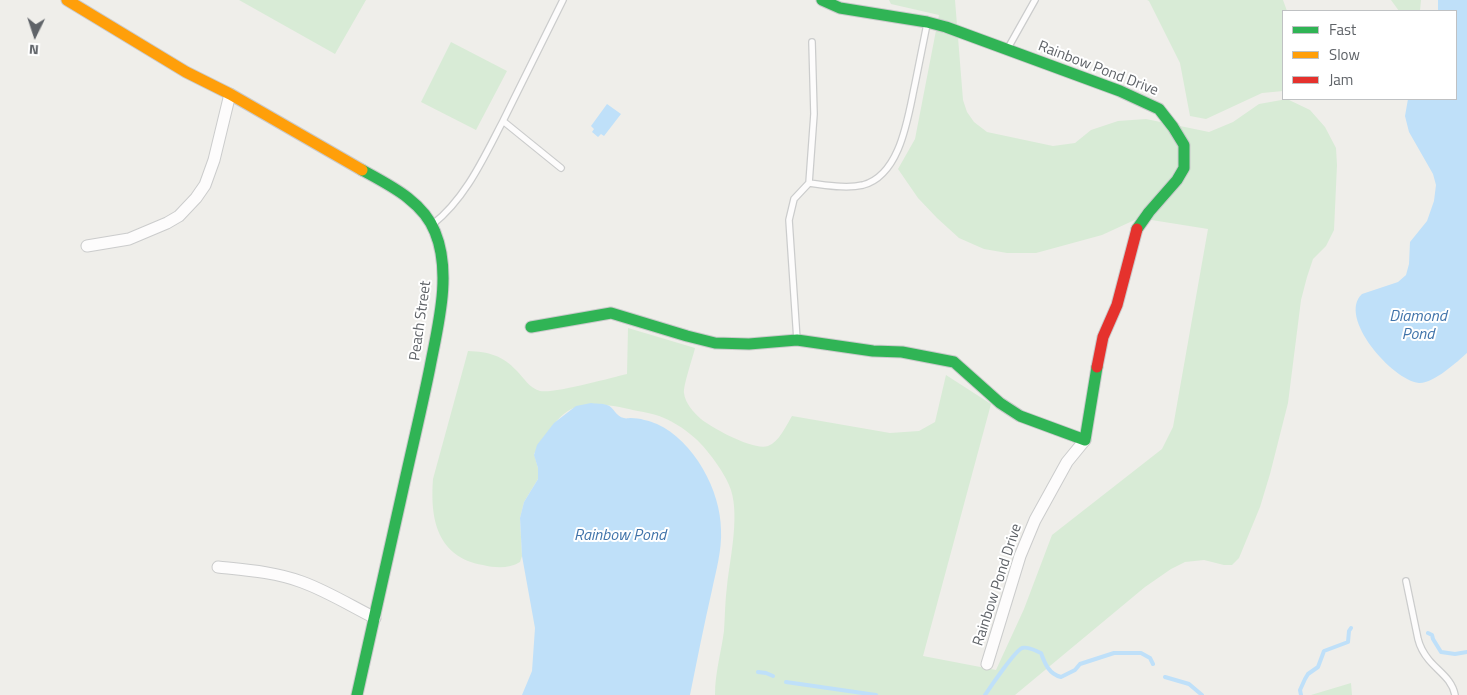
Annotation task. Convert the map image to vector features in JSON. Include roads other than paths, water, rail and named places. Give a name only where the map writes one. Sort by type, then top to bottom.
[{"type":"street","name":"Peach Street","points":[[67,0],[186,72],[230,94],[396,189],[417,206],[438,238],[443,279],[442,305],[421,409],[357,695]]},
{"type":"street","name":"Rainbow Pond Drive","points":[[822,0],[840,8],[927,22],[946,27],[1120,91],[1159,109],[1174,126],[1184,145],[1184,168],[1178,180],[1149,212],[1135,231],[1117,305],[1104,337],[1096,372],[1085,440],[1067,462],[1035,520],[1020,556],[987,664]]},
{"type":"street","points":[[87,246],[129,239],[167,223],[178,216],[196,198],[206,185],[230,94]]},
{"type":"street","points":[[531,328],[611,313],[715,344],[749,344],[797,340],[873,351],[902,352],[954,362],[1000,404],[1020,416],[1085,440]]},
{"type":"street","points":[[218,568],[274,574],[301,582],[375,618]]},
{"type":"lane","points":[[431,226],[443,216],[467,186],[503,121],[563,0]]},
{"type":"lane","points":[[1007,50],[1035,0]]},
{"type":"lane","points":[[809,183],[838,186],[862,185],[884,172],[892,161],[904,134],[927,22]]},
{"type":"lane","points":[[797,340],[789,220],[794,199],[809,183],[814,114],[812,42]]},
{"type":"lane","points":[[503,121],[561,168]]},
{"type":"lane","points":[[1406,581],[1421,648],[1429,660],[1450,681],[1456,695]]},
{"type":"water","name":"Diamond Pond","points":[[1438,0],[1467,0],[1467,353],[1438,376],[1419,383],[1395,371],[1371,346],[1362,331],[1357,317],[1356,304],[1362,294],[1398,282],[1406,275],[1409,264],[1410,242],[1427,221],[1434,201],[1436,185],[1433,174],[1409,132],[1405,116],[1408,100],[1457,100],[1457,10],[1438,10]]},
{"type":"water","points":[[607,104],[621,114],[604,136],[601,134],[598,137],[592,132],[594,129],[591,126]]},
{"type":"water","name":"Rainbow Pond","points":[[591,403],[607,405],[621,417],[648,421],[670,432],[683,442],[694,455],[711,484],[720,515],[720,553],[690,695],[522,695],[532,671],[535,628],[522,556],[520,518],[524,502],[538,479],[538,468],[534,455],[537,445],[554,423],[576,406]]},
{"type":"waterway","points":[[1301,695],[1300,690],[1305,679],[1308,674],[1318,667],[1324,651],[1348,642],[1351,628]]},
{"type":"waterway","points":[[1428,633],[1432,635],[1441,652],[1455,654],[1467,652]]},
{"type":"waterway","points":[[985,695],[1014,655],[1022,648],[1032,649],[1041,653],[1050,671],[1061,677],[1075,670],[1080,664],[1114,653],[1141,653],[1150,658],[1153,664]]},
{"type":"waterway","points":[[758,672],[773,676]]},
{"type":"waterway","points":[[1165,677],[1189,684],[1202,695]]},
{"type":"waterway","points":[[786,682],[876,695]]}]
